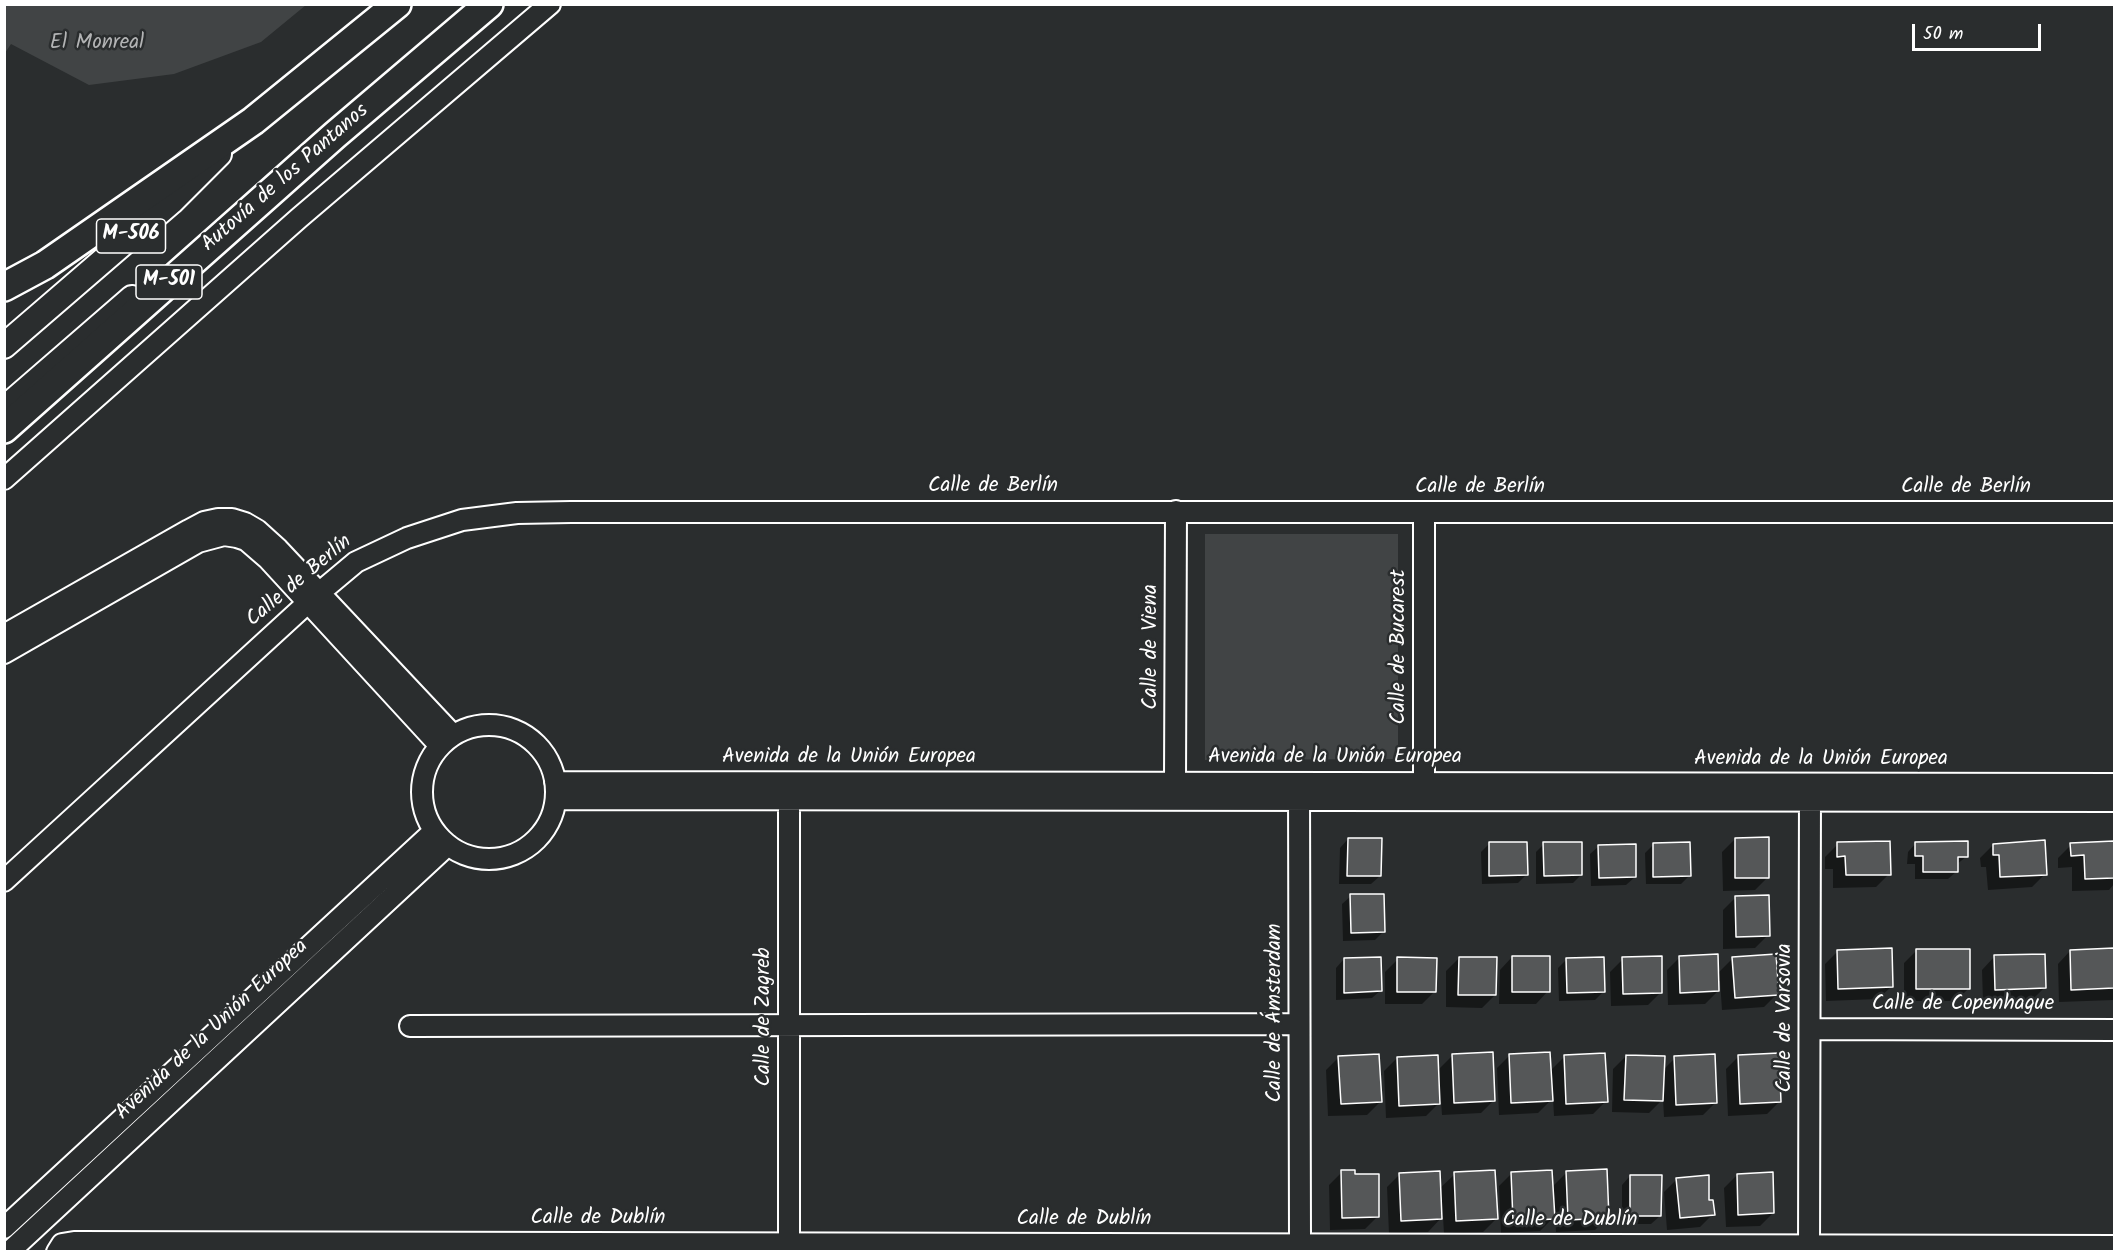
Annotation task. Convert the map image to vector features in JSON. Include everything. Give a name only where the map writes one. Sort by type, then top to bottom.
[{"type":"highway","points":[[4,287],[45,265],[253,121],[397,4]]},
{"type":"highway","name":"Autovía de los Pantanos","points":[[4,429],[335,135],[489,4]]},
{"type":"main road","name":"M-506","points":[[4,346],[171,202],[253,121]]},
{"type":"main road","name":"M-506","points":[[4,409],[217,224],[335,135]]},
{"type":"street","points":[[6,478],[299,218],[550,4]]},
{"type":"street","name":"Calle de Viena","points":[[1175,782],[1176,511]]},
{"type":"street","name":"Calle de Bucarest","points":[[1424,512],[1424,783]]},
{"type":"street","name":"Calle de Berlín","points":[[4,881],[313,598],[356,562],[407,538],[462,520],[517,513],[2115,512]]},
{"type":"street","points":[[4,635],[189,530],[204,522],[218,519],[232,519],[257,530],[278,549],[313,598]]},
{"type":"street","points":[[4,653],[198,542],[217,536],[237,537],[246,540],[313,598],[446,741]]},
{"type":"street","points":[[486,724],[508,727],[528,736],[545,753],[554,773],[556,790],[552,818],[540,837],[522,851],[501,858],[479,859],[458,853],[439,840],[428,822],[421,801],[422,778],[430,758],[446,741],[463,729],[486,724]]},
{"type":"street","name":"Avenida de la Unión Europea","points":[[789,790],[1175,782],[1300,791],[1424,783],[2115,801]]},
{"type":"street","name":"Avenida de la Unión Europea","points":[[556,790],[1810,792],[2115,784]]},
{"type":"street","name":"Calle de Zagreb","points":[[789,790],[789,1247]]},
{"type":"street","name":"Calle de Ámsterdam","points":[[1300,791],[1300,1243]]},
{"type":"street","name":"Calle de Varsovia","points":[[1809,1249],[1810,792]]},
{"type":"street","name":"Avenida de la Unión Europea","points":[[4,1228],[433,832]]},
{"type":"street","name":"Avenida de la Unión Europea","points":[[16,1246],[448,845]]},
{"type":"street","points":[[410,1026],[1299,1024]]},
{"type":"street","name":"Calle de Copenhague","points":[[1811,1029],[2115,1030]]},
{"type":"street","points":[[16,1246],[37,1243],[58,1249],[51,1214]]},
{"type":"street","name":"Calle de Dublín","points":[[58,1249],[74,1242],[1180,1248],[1300,1243],[1417,1248],[1809,1249],[2115,1246]]},
{"type":"green space","name":"El Monreal","points":[[5,4],[306,5],[261,42],[174,74],[89,85],[11,44],[5,53]]},
{"type":"green space","points":[[1205,534],[1398,534],[1398,759],[1205,760]]},
{"type":"building","points":[[1769,837],[1769,878],[1735,878],[1735,838]]},
{"type":"building","points":[[1348,838],[1382,838],[1381,876],[1347,876]]},
{"type":"building","points":[[2045,840],[2047,875],[2000,877],[1999,855],[1993,855],[1993,844]]},
{"type":"building","points":[[1890,841],[1891,875],[1846,875],[1845,856],[1837,857],[1837,842]]},
{"type":"building","points":[[1968,841],[1968,857],[1958,857],[1958,872],[1923,872],[1923,856],[1915,856],[1915,842]]},
{"type":"building","points":[[2114,841],[2114,878],[2085,879],[2084,855],[2071,856],[2070,843]]},
{"type":"building","points":[[1489,842],[1527,842],[1528,875],[1489,876]]},
{"type":"building","points":[[1543,842],[1582,842],[1582,875],[1544,876]]},
{"type":"building","points":[[1690,842],[1691,876],[1653,877],[1653,843]]},
{"type":"building","points":[[1636,844],[1636,877],[1599,878],[1598,845]]},
{"type":"building","points":[[1350,894],[1384,894],[1385,932],[1351,933]]},
{"type":"building","points":[[1769,895],[1770,936],[1736,937],[1735,896]]},
{"type":"building","points":[[1892,948],[1893,987],[1838,989],[1837,950]]},
{"type":"building","points":[[2114,948],[2114,988],[2071,990],[2070,950]]},
{"type":"building","points":[[1916,949],[1970,949],[1970,989],[1916,989]]},
{"type":"building","points":[[1718,954],[1719,991],[1680,993],[1679,956]]},
{"type":"building","points":[[1776,954],[1779,995],[1735,998],[1732,957]]},
{"type":"building","points":[[2045,954],[2046,988],[1995,990],[1994,955]]},
{"type":"building","points":[[1512,956],[1550,956],[1550,992],[1512,992]]},
{"type":"building","points":[[1662,956],[1662,993],[1623,994],[1622,957]]},
{"type":"building","points":[[1381,957],[1382,991],[1344,993],[1344,958]]},
{"type":"building","points":[[1397,957],[1437,958],[1436,992],[1397,992]]},
{"type":"building","points":[[1459,957],[1497,957],[1496,995],[1458,995]]},
{"type":"building","points":[[1604,957],[1605,992],[1567,993],[1566,958]]},
{"type":"building","points":[[1493,1052],[1495,1101],[1454,1103],[1452,1054]]},
{"type":"building","points":[[1550,1052],[1553,1101],[1511,1103],[1509,1054]]},
{"type":"building","points":[[1605,1053],[1608,1102],[1566,1104],[1564,1055]]},
{"type":"building","points":[[1779,1053],[1781,1102],[1740,1104],[1738,1055]]},
{"type":"building","points":[[1379,1054],[1382,1102],[1341,1104],[1338,1056]]},
{"type":"building","points":[[1715,1054],[1717,1103],[1676,1105],[1674,1056]]},
{"type":"building","points":[[1438,1055],[1440,1104],[1399,1106],[1397,1057]]},
{"type":"building","points":[[1626,1055],[1665,1056],[1663,1101],[1624,1100]]},
{"type":"building","points":[[1607,1169],[1609,1218],[1568,1220],[1566,1171]]},
{"type":"building","points":[[1341,1170],[1355,1170],[1355,1174],[1379,1174],[1379,1217],[1342,1218]]},
{"type":"building","points":[[1495,1170],[1498,1219],[1456,1221],[1454,1172]]},
{"type":"building","points":[[1552,1170],[1555,1219],[1513,1221],[1511,1172]]},
{"type":"building","points":[[1440,1171],[1442,1219],[1401,1221],[1399,1173]]},
{"type":"building","points":[[1773,1172],[1774,1213],[1738,1215],[1737,1174]]},
{"type":"building","points":[[1630,1175],[1662,1175],[1661,1216],[1630,1216]]},
{"type":"building","points":[[1709,1175],[1709,1200],[1713,1200],[1715,1215],[1680,1218],[1676,1178]]}]
